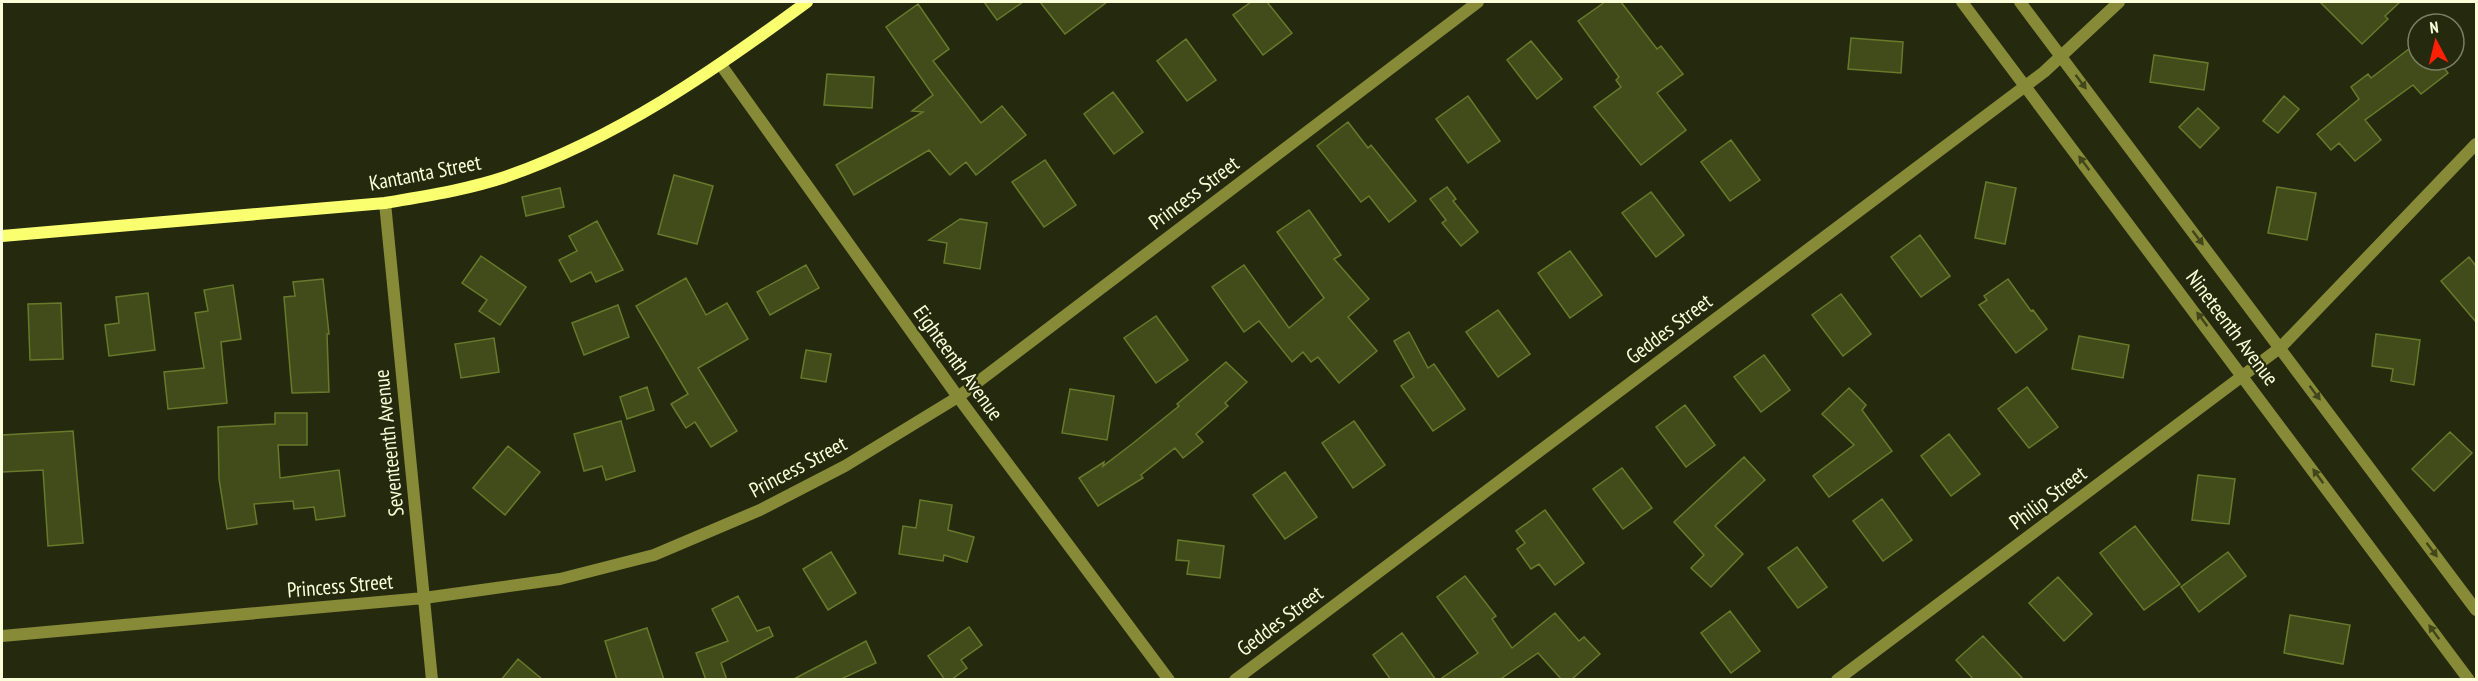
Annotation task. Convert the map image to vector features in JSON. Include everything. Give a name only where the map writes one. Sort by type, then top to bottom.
[{"type":"street","name":"Kantanta Street","points":[[2,236],[385,203],[504,178],[624,126],[721,65],[807,2]]},
{"type":"street","name":"Princess Street","points":[[2,636],[424,598],[560,579],[654,555],[760,510],[845,466],[958,397],[1478,2]]},
{"type":"street","name":"Nineteenth Avenue","points":[[1962,2],[2244,376],[2469,680]]},
{"type":"street","points":[[2020,2],[2281,347],[2476,610]]},
{"type":"street","name":"Geddes Street","points":[[1235,680],[2025,85],[2062,56],[2119,2]]},
{"type":"street","name":"Eighteenth Avenue","points":[[721,65],[958,397],[1170,680]]},
{"type":"street","name":"Philip Street","points":[[1837,680],[2281,347],[2476,144]]},
{"type":"street","name":"Seventeenth Avenue","points":[[385,203],[432,680]]},
{"type":"building","points":[[984,2],[1023,2],[997,20]]},
{"type":"building","points":[[1040,2],[1107,2],[1065,34]]},
{"type":"building","points":[[1251,2],[1267,2],[1292,33],[1263,55],[1233,15]]},
{"type":"building","points":[[1605,2],[1621,2],[1657,49],[1661,46],[1683,74],[1657,93],[1686,130],[1641,165],[1594,107],[1621,87],[1616,80],[1619,77],[1578,21]]},
{"type":"building","points":[[2320,2],[2400,2],[2385,16],[2388,19],[2362,44]]},
{"type":"building","points":[[918,4],[949,49],[933,61],[981,123],[1002,106],[1026,135],[976,175],[966,162],[950,175],[929,150],[854,195],[836,165],[923,112],[912,111],[933,95],[886,27]]},
{"type":"building","points":[[1851,38],[1903,42],[1901,73],[1848,69]]},
{"type":"building","points":[[1186,39],[1216,80],[1187,101],[1157,61]]},
{"type":"building","points":[[1531,41],[1562,79],[1537,99],[1507,60]]},
{"type":"building","points":[[2406,51],[2406,72],[2448,73],[2421,94],[2413,85],[2365,120],[2381,140],[2355,161],[2339,143],[2331,150],[2317,134],[2359,99],[2351,87],[2368,74],[2371,78]]},
{"type":"building","points":[[2154,55],[2208,63],[2204,90],[2150,82]]},
{"type":"building","points":[[827,74],[874,77],[872,108],[824,105]]},
{"type":"building","points":[[1113,92],[1143,132],[1114,154],[1084,114]]},
{"type":"building","points":[[1468,96],[1500,141],[1468,163],[1436,119]]},
{"type":"building","points":[[2284,96],[2299,109],[2278,133],[2263,121]]},
{"type":"building","points":[[2198,108],[2219,128],[2200,148],[2179,127]]},
{"type":"building","points":[[1348,122],[1368,148],[1371,145],[1416,201],[1389,222],[1369,196],[1361,202],[1317,146]]},
{"type":"building","points":[[1731,140],[1760,180],[1730,201],[1701,162]]},
{"type":"building","points":[[1045,160],[1076,205],[1044,227],[1012,182]]},
{"type":"building","points":[[674,175],[713,186],[697,244],[658,234]]},
{"type":"building","points":[[1986,182],[2016,188],[2005,244],[1975,238]]},
{"type":"building","points":[[1447,187],[1456,199],[1453,201],[1478,232],[1461,246],[1442,223],[1446,220],[1430,199]]},
{"type":"building","points":[[2277,187],[2316,193],[2307,240],[2268,233]]},
{"type":"building","points":[[560,188],[564,207],[526,216],[522,197]]},
{"type":"building","points":[[1651,192],[1684,235],[1656,257],[1622,213]]},
{"type":"building","points":[[1309,210],[1341,255],[1334,259],[1369,299],[1348,317],[1377,351],[1339,383],[1318,357],[1311,362],[1303,352],[1292,362],[1259,321],[1244,332],[1212,287],[1244,265],[1289,328],[1324,298],[1277,232]]},
{"type":"building","points":[[960,219],[987,223],[980,269],[944,263],[947,243],[929,240]]},
{"type":"building","points":[[597,221],[623,270],[596,282],[591,272],[571,282],[559,260],[577,251],[569,236]]},
{"type":"building","points":[[1920,235],[1950,276],[1921,297],[1891,257]]},
{"type":"building","points":[[1570,251],[1602,295],[1570,318],[1538,273]]},
{"type":"building","points":[[481,256],[526,287],[500,325],[479,311],[487,300],[462,283]]},
{"type":"building","points":[[2469,257],[2476,266],[2476,322],[2441,281]]},
{"type":"building","points":[[806,265],[819,288],[770,315],[757,292]]},
{"type":"building","points":[[686,278],[706,315],[727,303],[748,339],[698,368],[737,431],[711,447],[695,422],[686,428],[671,404],[688,394],[636,306]]},
{"type":"building","points":[[323,279],[329,334],[327,334],[329,392],[292,393],[284,297],[295,296],[293,282]]},
{"type":"building","points":[[2008,279],[2047,329],[2016,353],[1979,305],[1987,300],[1984,296]]},
{"type":"building","points":[[233,285],[241,339],[221,342],[227,403],[168,409],[164,372],[204,368],[195,313],[208,311],[204,290]]},
{"type":"building","points":[[148,293],[155,350],[109,356],[105,325],[119,323],[116,297]]},
{"type":"building","points":[[1841,294],[1871,334],[1843,356],[1812,315]]},
{"type":"building","points":[[61,303],[63,359],[30,360],[28,304]]},
{"type":"building","points":[[618,305],[629,337],[584,355],[572,323]]},
{"type":"building","points":[[1498,310],[1530,354],[1498,377],[1466,332]]},
{"type":"building","points":[[1156,316],[1188,360],[1156,383],[1124,338]]},
{"type":"building","points":[[1409,332],[1428,368],[1434,364],[1465,409],[1433,431],[1401,386],[1414,377],[1394,341]]},
{"type":"building","points":[[2376,334],[2420,340],[2414,385],[2391,381],[2393,369],[2372,366]]},
{"type":"building","points":[[2079,336],[2129,345],[2123,378],[2072,369]]},
{"type":"building","points":[[494,338],[499,372],[461,378],[455,344]]},
{"type":"building","points":[[806,350],[831,354],[826,382],[801,378]]},
{"type":"building","points":[[1764,355],[1790,390],[1761,412],[1734,377]]},
{"type":"building","points":[[1226,362],[1247,382],[1225,403],[1228,406],[1196,434],[1203,442],[1183,458],[1175,448],[1141,475],[1143,478],[1098,506],[1079,478],[1104,462],[1103,466],[1132,444],[1179,406],[1177,404]]},
{"type":"building","points":[[647,387],[654,410],[627,419],[620,397]]},
{"type":"building","points":[[2027,387],[2058,427],[2029,448],[1998,409]]},
{"type":"building","points":[[1849,388],[1866,405],[1862,410],[1892,451],[1829,497],[1813,476],[1854,445],[1822,414]]},
{"type":"building","points":[[1070,389],[1114,396],[1107,440],[1062,433]]},
{"type":"building","points":[[1685,405],[1715,445],[1686,467],[1656,427]]},
{"type":"building","points":[[275,413],[307,413],[307,445],[278,445],[280,478],[339,470],[345,516],[316,520],[314,507],[294,509],[293,501],[254,504],[257,524],[227,529],[219,479],[218,427],[275,424]]},
{"type":"building","points":[[621,421],[635,471],[606,480],[602,466],[584,471],[574,434]]},
{"type":"building","points":[[1354,421],[1385,465],[1353,488],[1322,443]]},
{"type":"building","points":[[73,431],[83,543],[48,546],[43,470],[2,472],[2,435]]},
{"type":"building","points":[[2450,432],[2472,453],[2434,491],[2412,469]]},
{"type":"building","points":[[1949,434],[1980,474],[1951,496],[1921,456]]},
{"type":"building","points":[[508,446],[540,472],[505,515],[473,488]]},
{"type":"building","points":[[1744,457],[1765,480],[1715,526],[1743,554],[1711,587],[1691,568],[1704,555],[1674,522]]},
{"type":"building","points":[[1622,468],[1652,508],[1623,529],[1593,489]]},
{"type":"building","points":[[1285,472],[1317,517],[1285,539],[1253,495]]},
{"type":"building","points":[[2198,475],[2235,479],[2229,524],[2192,520]]},
{"type":"building","points":[[1882,499],[1912,540],[1883,561],[1853,521]]},
{"type":"building","points":[[920,500],[952,505],[948,530],[974,537],[967,562],[944,555],[943,561],[899,554],[903,526],[916,528]]},
{"type":"building","points":[[1545,510],[1584,563],[1555,585],[1539,564],[1531,569],[1517,549],[1525,543],[1516,531]]},
{"type":"building","points":[[2135,526],[2180,584],[2144,610],[2100,553]]},
{"type":"building","points":[[1178,540],[1224,546],[1220,578],[1187,574],[1189,561],[1176,560]]},
{"type":"building","points":[[1797,547],[1827,587],[1798,608],[1768,568]]},
{"type":"building","points":[[831,552],[856,593],[828,610],[803,569]]},
{"type":"building","points":[[2228,552],[2246,576],[2199,612],[2181,587]]},
{"type":"building","points":[[1465,576],[1496,616],[1492,619],[1512,648],[1555,613],[1579,641],[1584,637],[1600,654],[1571,680],[1562,680],[1538,653],[1499,680],[1439,680],[1478,653],[1437,597]]},
{"type":"building","points":[[2058,577],[2092,614],[2064,641],[2029,603]]},
{"type":"building","points":[[738,596],[757,631],[769,627],[773,636],[721,663],[727,680],[706,680],[696,653],[728,641],[712,609]]},
{"type":"building","points":[[1730,611],[1760,651],[1731,673],[1701,633]]},
{"type":"building","points":[[2290,615],[2350,625],[2343,664],[2284,653]]},
{"type":"building","points":[[969,627],[982,645],[961,660],[967,668],[951,680],[945,680],[928,656]]},
{"type":"building","points":[[647,628],[664,680],[617,680],[605,641]]},
{"type":"building","points":[[1402,633],[1436,680],[1391,680],[1373,655]]},
{"type":"building","points":[[1983,636],[2024,680],[1974,680],[1956,660]]},
{"type":"building","points":[[866,641],[876,663],[839,680],[792,680]]},
{"type":"building","points":[[518,659],[543,680],[501,680]]}]
